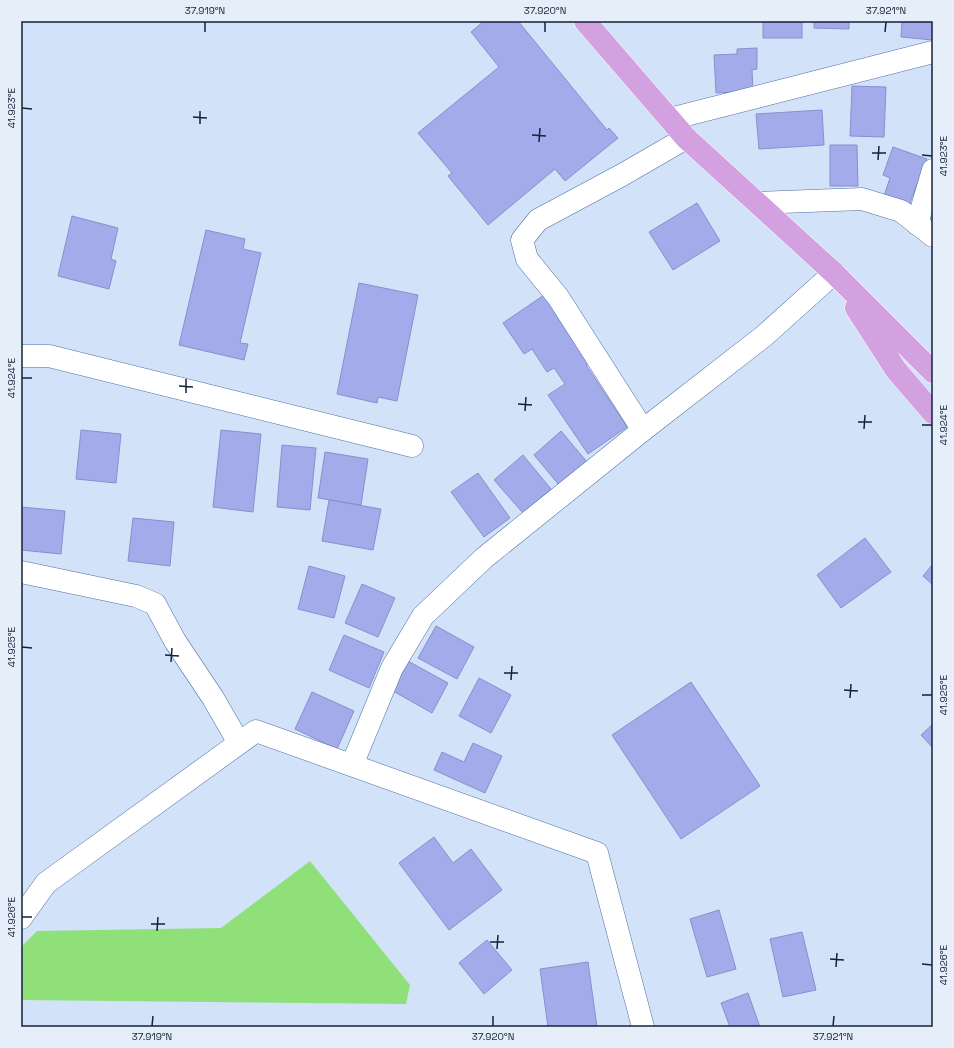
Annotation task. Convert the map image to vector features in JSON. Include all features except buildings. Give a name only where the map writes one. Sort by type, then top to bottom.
[{"type":"main road","points":[[585,21],[686,138],[834,273],[933,372]]},
{"type":"main road","points":[[834,273],[896,370],[933,414]]},
{"type":"street","points":[[670,119],[933,52]]},
{"type":"street","points":[[643,430],[558,297],[527,259],[522,240],[538,220],[622,175],[686,138]]},
{"type":"street","points":[[925,230],[933,170]]},
{"type":"street","points":[[758,203],[862,199],[901,211],[925,230]]},
{"type":"street","points":[[352,765],[392,668],[423,616],[484,558],[643,430],[764,336],[834,273]]},
{"type":"street","points":[[21,356],[49,356],[412,446]]},
{"type":"street","points":[[21,572],[136,596],[156,604],[175,641],[213,698],[239,743]]},
{"type":"street","points":[[21,918],[46,883],[256,730],[598,853],[643,1027]]},
{"type":"green space","points":[[310,861],[410,985],[406,1004],[21,1000],[21,947],[37,931],[221,928]]}]
